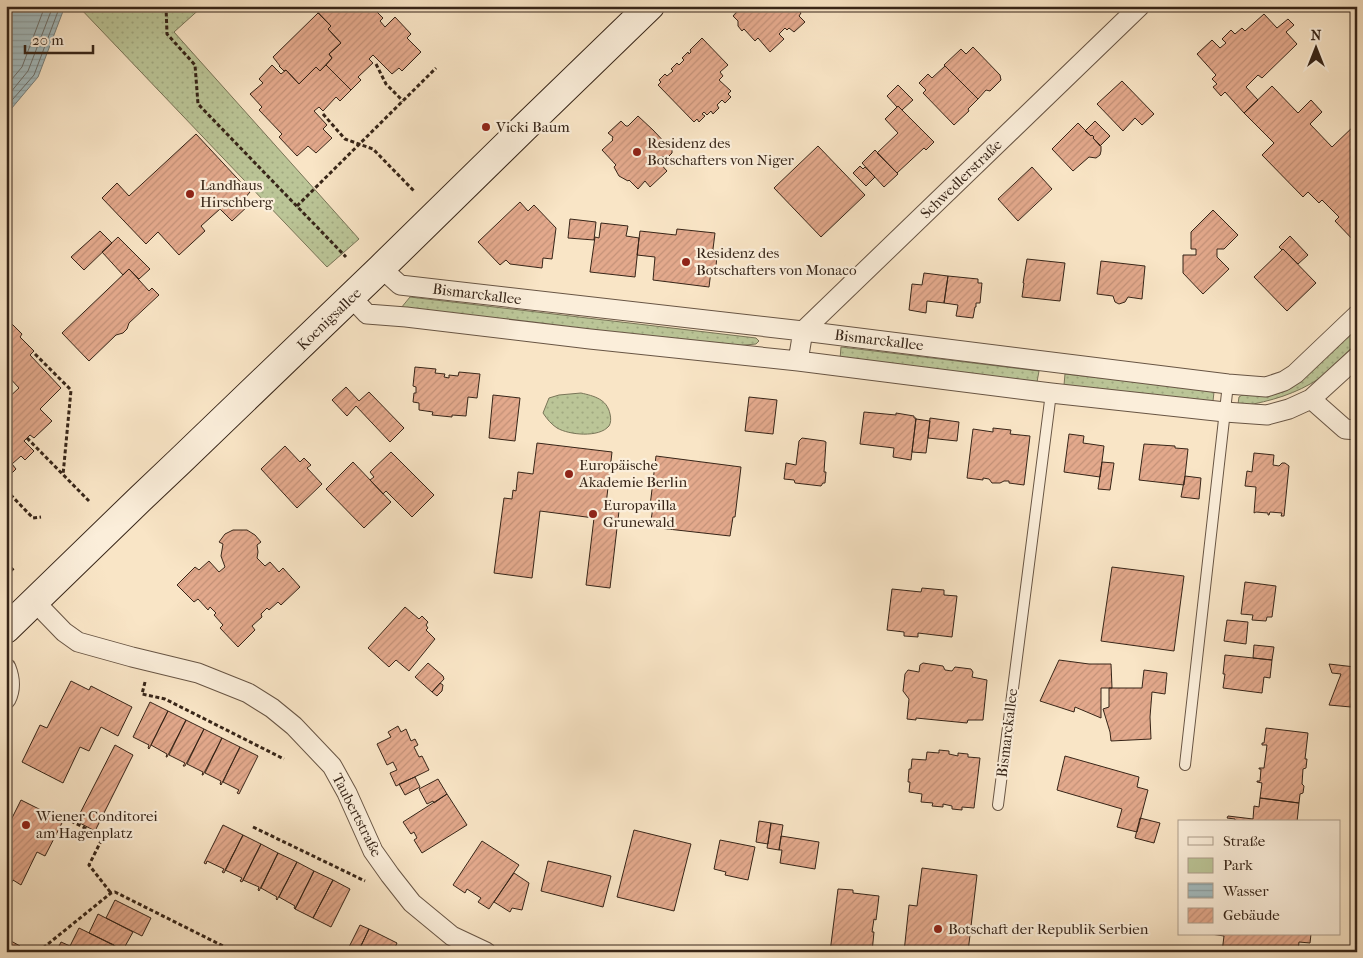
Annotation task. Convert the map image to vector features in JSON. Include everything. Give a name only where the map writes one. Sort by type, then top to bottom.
[{"type":"main road","name":"Koenigsallee","points":[[6,629],[650,6]]},
{"type":"street","name":"Schwedlerstraße","points":[[803,331],[1140,6]]},
{"type":"street","name":"Bismarckallee","points":[[381,268],[400,285],[1266,387],[1284,381],[1295,374],[1357,315]]},
{"type":"street","name":"Bismarckallee","points":[[351,297],[367,314],[798,361],[1225,412],[1268,414],[1289,409],[1311,399],[1357,357]]},
{"type":"street","points":[[798,361],[803,331]]},
{"type":"street","points":[[1311,399],[1345,429],[1357,430]]},
{"type":"street","name":"Taubertstraße","points":[[35,602],[64,632],[78,642],[198,673],[248,693],[272,708],[294,726],[332,766],[347,792],[373,851],[412,903],[452,936],[486,952]]},
{"type":"street","points":[[6,668],[10,685],[9,694],[6,699]]},
{"type":"lane","points":[[1185,764],[1228,384]]},
{"type":"lane","name":"Bismarckallee","points":[[998,805],[1051,392]]},
{"type":"path","points":[[166,6],[167,34],[195,65],[198,104],[346,256]]},
{"type":"path","points":[[376,64],[386,84],[403,101]]},
{"type":"path","points":[[296,206],[436,68]]},
{"type":"path","points":[[324,114],[345,138],[373,149],[414,191]]},
{"type":"path","points":[[35,354],[71,390],[64,475]]},
{"type":"path","points":[[27,438],[89,501]]},
{"type":"path","points":[[6,490],[33,518],[41,517]]},
{"type":"path","points":[[6,563],[14,571]]},
{"type":"path","points":[[146,679],[142,694],[165,699],[284,758]]},
{"type":"path","points":[[71,820],[103,837],[89,865],[111,893]]},
{"type":"path","points":[[253,827],[365,881]]},
{"type":"path","points":[[38,952],[111,893],[116,892],[235,952]]},
{"type":"green space","points":[[78,6],[203,6],[174,32],[359,239],[327,267]]},
{"type":"green space","points":[[410,297],[756,338],[759,341],[756,344],[734,346],[401,308]]},
{"type":"green space","points":[[1357,327],[1357,343],[1320,378],[1283,396],[1243,406],[1238,404],[1239,397],[1247,394],[1270,395],[1293,387]]},
{"type":"green space","points":[[841,347],[1039,371],[1037,382],[840,359]]},
{"type":"green space","points":[[1065,374],[1212,390],[1214,392],[1213,401],[1211,403],[1064,385]]},
{"type":"green space","points":[[581,393],[595,397],[606,405],[611,420],[609,426],[604,430],[591,434],[576,434],[555,426],[543,413],[549,398]]},
{"type":"water","points":[[6,6],[65,6],[38,77],[6,115]]},
{"type":"building","points":[[312,6],[371,6],[383,18],[380,21],[385,27],[395,17],[411,34],[407,38],[421,52],[402,71],[399,68],[392,74],[373,55],[369,59],[373,63],[358,77],[361,80],[351,90],[326,65],[332,58],[329,54],[341,43],[328,29],[331,26]]},
{"type":"building","points":[[742,6],[795,6],[801,13],[799,16],[805,22],[794,32],[789,28],[787,30],[785,28],[779,34],[784,39],[770,52],[758,38],[755,41],[744,29],[742,31],[738,26],[738,21],[733,16]]},
{"type":"building","points":[[318,13],[331,26],[328,29],[341,43],[329,54],[332,58],[320,71],[316,67],[299,84],[286,70],[284,71],[279,66],[273,57]]},
{"type":"building","points":[[1264,14],[1277,28],[1288,19],[1294,25],[1286,32],[1297,44],[1262,78],[1258,75],[1246,87],[1258,100],[1244,113],[1225,92],[1221,96],[1213,87],[1217,84],[1212,79],[1216,75],[1197,54],[1212,40],[1220,48],[1226,43],[1222,39],[1231,30],[1235,34],[1242,28],[1245,31]]},
{"type":"building","points":[[702,38],[728,65],[720,72],[723,76],[719,80],[731,91],[728,94],[731,97],[725,103],[722,100],[717,105],[719,108],[713,114],[711,111],[707,115],[704,112],[702,114],[705,116],[699,122],[697,119],[694,122],[658,85],[661,82],[659,80],[665,74],[667,76],[673,71],[671,69],[677,63],[679,65],[684,60],[682,58],[688,52],[689,54],[691,52],[690,50]]},
{"type":"building","points":[[973,47],[1000,75],[1001,80],[990,91],[986,90],[978,99],[944,65],[961,49],[966,54]]},
{"type":"building","points":[[272,65],[281,74],[286,70],[299,84],[316,67],[320,71],[326,65],[351,90],[340,101],[336,97],[323,111],[319,107],[314,111],[327,125],[323,129],[332,138],[316,153],[308,146],[297,156],[279,137],[282,134],[259,110],[262,107],[250,94],[263,83],[259,79]]},
{"type":"building","points":[[945,66],[978,99],[968,109],[969,111],[954,125],[923,93],[926,90],[919,83],[928,74],[932,78]]},
{"type":"building","points":[[1122,81],[1154,114],[1142,125],[1135,118],[1123,131],[1097,104]]},
{"type":"building","points":[[898,85],[913,100],[902,110],[887,96]]},
{"type":"building","points":[[1272,86],[1298,113],[1311,100],[1322,112],[1310,124],[1332,147],[1357,123],[1357,244],[1335,221],[1339,217],[1322,200],[1319,203],[1308,192],[1303,197],[1262,155],[1274,143],[1244,113]]},
{"type":"building","points":[[898,106],[934,142],[926,150],[924,148],[897,173],[877,153],[898,133],[885,119]]},
{"type":"building","name":"Residenz des Botschafters von Niger","points":[[638,116],[672,150],[672,153],[667,158],[663,156],[658,161],[667,171],[650,187],[645,181],[638,189],[629,180],[619,176],[614,167],[616,165],[602,150],[613,140],[613,137],[608,133],[621,121],[628,126]]},
{"type":"building","points":[[1095,121],[1110,136],[1100,146],[1092,135],[1085,131]]},
{"type":"building","points":[[1078,123],[1094,137],[1101,146],[1101,151],[1100,155],[1096,158],[1089,157],[1073,171],[1052,149]]},
{"type":"building","name":"Landhaus Hirschberg","points":[[196,134],[250,192],[245,198],[250,204],[232,221],[220,209],[201,226],[205,231],[179,255],[158,232],[146,244],[102,198],[117,183],[129,196]]},
{"type":"building","points":[[818,146],[865,195],[821,237],[774,188]]},
{"type":"building","points":[[875,150],[898,174],[884,187],[862,163]]},
{"type":"building","points":[[860,166],[863,169],[865,167],[875,177],[866,186],[853,173]]},
{"type":"building","points":[[1032,167],[1052,189],[1018,221],[998,199]]},
{"type":"building","points":[[520,202],[528,211],[534,205],[556,228],[552,259],[543,258],[542,268],[510,264],[506,260],[500,265],[478,242]]},
{"type":"building","points":[[1213,210],[1238,235],[1224,249],[1217,249],[1217,257],[1229,269],[1203,294],[1183,273],[1183,255],[1196,255],[1196,249],[1191,249],[1191,232]]},
{"type":"building","points":[[570,219],[596,222],[594,240],[568,238]]},
{"type":"building","points":[[601,223],[628,226],[626,236],[639,238],[635,277],[590,272],[595,237],[599,238]]},
{"type":"building","name":"Residenz des Botschafters von Monaco","points":[[677,229],[715,233],[713,249],[717,254],[716,267],[711,271],[709,287],[653,280],[655,257],[637,255],[640,231],[676,235]]},
{"type":"building","points":[[100,231],[112,243],[84,270],[71,257]]},
{"type":"building","points":[[1290,236],[1308,255],[1298,264],[1279,247]]},
{"type":"building","points":[[118,237],[150,269],[139,279],[129,269],[123,275],[102,252]]},
{"type":"building","points":[[1283,249],[1316,283],[1287,311],[1254,277]]},
{"type":"building","points":[[1027,259],[1065,263],[1060,301],[1022,297]]},
{"type":"building","points":[[1101,261],[1145,266],[1142,299],[1128,297],[1125,302],[1119,304],[1115,302],[1113,296],[1097,294]]},
{"type":"building","points":[[129,269],[149,291],[152,288],[159,295],[129,323],[123,333],[116,335],[89,361],[62,333]]},
{"type":"building","points":[[924,273],[948,276],[944,303],[927,301],[926,313],[909,310],[912,284],[922,285]]},
{"type":"building","points":[[948,276],[978,279],[978,283],[982,283],[980,303],[976,303],[973,318],[956,316],[958,305],[944,303]]},
{"type":"building","points":[[6,318],[22,334],[20,337],[34,351],[30,355],[61,388],[40,409],[52,421],[34,438],[30,435],[24,441],[34,451],[25,460],[21,456],[12,464],[16,469],[6,479],[6,400],[19,388],[6,374]]},
{"type":"building","points":[[415,367],[436,369],[435,373],[445,374],[444,377],[449,378],[449,375],[458,376],[459,372],[480,374],[477,398],[468,397],[466,416],[432,415],[433,412],[419,410],[419,403],[413,402],[414,393],[416,393],[416,387],[413,386]]},
{"type":"building","points":[[346,387],[359,401],[369,392],[404,428],[390,442],[356,406],[347,416],[332,400]]},
{"type":"building","points":[[493,395],[520,398],[515,441],[489,438]]},
{"type":"building","points":[[749,397],[777,400],[773,434],[745,431]]},
{"type":"building","points":[[864,412],[896,415],[896,413],[916,418],[911,460],[893,457],[894,448],[860,444]]},
{"type":"building","points":[[930,418],[959,422],[957,441],[928,438]]},
{"type":"building","points":[[916,419],[930,421],[926,453],[912,452]]},
{"type":"building","points":[[993,428],[1011,430],[1010,434],[1030,436],[1024,485],[1009,483],[1009,481],[992,483],[989,479],[967,478],[973,429],[993,432]]},
{"type":"building","points":[[1069,434],[1084,436],[1083,443],[1104,446],[1100,477],[1064,472]]},
{"type":"building","points":[[802,438],[826,442],[825,483],[821,486],[795,483],[794,480],[784,479],[786,463],[796,465],[799,441]]},
{"type":"building","name":"Europavilla Grunewald","points":[[537,443],[612,452],[604,509],[619,511],[610,588],[586,585],[594,518],[540,511],[532,578],[494,573],[504,498],[512,499],[513,490],[516,491],[518,472],[533,474]]},
{"type":"building","points":[[1144,444],[1175,446],[1175,448],[1188,449],[1184,485],[1139,480]]},
{"type":"building","points":[[285,446],[300,462],[304,458],[311,465],[307,468],[322,484],[297,508],[261,469]]},
{"type":"building","points":[[391,452],[434,495],[412,517],[386,491],[383,494],[370,480],[374,477],[370,472]]},
{"type":"building","points":[[1254,453],[1274,455],[1273,465],[1279,466],[1285,463],[1289,466],[1284,516],[1281,516],[1282,513],[1270,512],[1268,515],[1268,513],[1254,513],[1256,487],[1245,486],[1247,471],[1252,472]]},
{"type":"building","points":[[656,456],[741,467],[735,517],[733,517],[730,536],[650,527],[653,507],[650,506]]},
{"type":"building","points":[[353,462],[391,502],[364,528],[326,489]]},
{"type":"building","points":[[1102,462],[1114,463],[1110,490],[1098,489]]},
{"type":"building","points":[[1185,476],[1201,478],[1199,499],[1181,497]]},
{"type":"building","points":[[233,530],[247,530],[255,535],[261,542],[257,545],[257,558],[265,566],[270,562],[279,572],[283,568],[300,587],[281,605],[278,602],[269,610],[267,608],[261,614],[262,617],[252,626],[255,630],[238,647],[220,628],[223,625],[214,615],[216,613],[210,607],[208,610],[198,599],[194,602],[177,585],[195,567],[199,570],[209,561],[219,572],[225,567],[221,556],[223,544],[219,542],[225,534]]},
{"type":"building","points":[[1112,567],[1184,576],[1174,651],[1101,641]]},
{"type":"building","points":[[1245,582],[1276,586],[1272,617],[1267,617],[1266,621],[1252,620],[1253,615],[1241,614]]},
{"type":"building","points":[[922,588],[944,590],[944,595],[957,596],[952,637],[918,633],[918,637],[904,636],[904,632],[887,630],[892,589],[921,592]]},
{"type":"building","points":[[405,607],[419,619],[422,616],[428,622],[426,630],[435,639],[409,671],[396,660],[389,667],[368,648]]},
{"type":"building","points":[[1227,620],[1248,622],[1246,644],[1224,641]]},
{"type":"building","points":[[1254,645],[1274,647],[1272,660],[1253,658]]},
{"type":"building","points":[[1225,655],[1272,660],[1270,678],[1264,677],[1262,693],[1223,688]]},
{"type":"building","points":[[1059,660],[1089,664],[1111,664],[1112,688],[1101,688],[1101,718],[1075,707],[1074,712],[1040,701]]},
{"type":"building","points":[[428,663],[444,679],[432,692],[415,677]]},
{"type":"building","points":[[923,663],[943,666],[945,670],[952,671],[955,667],[971,669],[973,672],[972,677],[987,680],[983,720],[968,720],[967,723],[916,718],[916,720],[907,719],[909,699],[903,691],[905,674],[908,670],[919,672],[920,665]]},
{"type":"building","points":[[1329,664],[1355,667],[1351,707],[1329,705],[1341,674],[1332,673]]},
{"type":"building","points":[[1144,670],[1167,673],[1165,694],[1152,692],[1151,739],[1111,741],[1103,709],[1109,707],[1109,688],[1142,688]]},
{"type":"building","points":[[71,681],[89,690],[91,686],[132,707],[118,736],[101,727],[89,751],[80,747],[63,783],[22,762],[40,725],[47,728]]},
{"type":"building","points":[[440,683],[443,685],[442,691],[437,696],[432,692]]},
{"type":"building","points":[[150,702],[168,711],[149,749],[149,745],[133,737]]},
{"type":"building","points":[[168,711],[186,720],[166,757],[167,754],[151,745]]},
{"type":"building","points":[[186,720],[204,729],[185,766],[183,766],[185,763],[169,755]]},
{"type":"building","points":[[398,726],[401,732],[406,729],[411,741],[415,739],[418,745],[414,747],[419,757],[422,756],[429,770],[396,786],[390,773],[397,770],[393,762],[387,765],[377,744],[391,737],[388,732]]},
{"type":"building","points":[[1266,728],[1308,733],[1305,759],[1307,759],[1306,768],[1303,769],[1302,784],[1304,786],[1303,793],[1300,794],[1299,803],[1260,798],[1262,783],[1257,781],[1260,781],[1261,769],[1259,768],[1264,768],[1267,745],[1262,745],[1262,743],[1264,743]]},
{"type":"building","points":[[204,729],[222,738],[202,775],[203,772],[187,764]]},
{"type":"building","points":[[222,738],[240,747],[221,785],[221,781],[205,773]]},
{"type":"building","points":[[115,745],[133,755],[95,831],[76,821]]},
{"type":"building","points":[[240,747],[258,756],[239,794],[237,793],[239,790],[223,782]]},
{"type":"building","points":[[939,750],[949,751],[949,754],[958,756],[958,753],[968,754],[968,757],[980,758],[974,808],[962,807],[962,810],[952,809],[952,806],[943,804],[943,807],[932,806],[933,803],[921,802],[922,794],[909,792],[909,769],[911,769],[912,759],[926,760],[927,752],[939,753]]},
{"type":"building","points":[[1065,756],[1139,777],[1137,787],[1148,790],[1137,832],[1117,827],[1122,809],[1057,790]]},
{"type":"building","points":[[415,777],[420,787],[405,795],[399,784]]},
{"type":"building","points":[[438,779],[447,794],[434,803],[433,801],[427,804],[419,789]]},
{"type":"building","points":[[447,794],[467,825],[422,853],[414,840],[417,838],[414,832],[411,834],[403,822]]},
{"type":"building","points":[[1260,798],[1299,803],[1297,820],[1235,820],[1227,818],[1228,816],[1253,819],[1254,806],[1259,807]]},
{"type":"building","points":[[21,800],[63,821],[45,856],[37,852],[21,885],[13,880],[6,894],[6,830]]},
{"type":"building","points":[[1140,818],[1160,823],[1154,843],[1135,838]]},
{"type":"building","points":[[759,821],[771,823],[768,844],[756,842]]},
{"type":"building","points":[[771,823],[783,825],[779,850],[767,848]]},
{"type":"building","points":[[223,825],[243,835],[224,873],[222,872],[224,869],[207,861],[206,864],[204,863]]},
{"type":"building","points":[[634,830],[691,844],[674,911],[617,897]]},
{"type":"building","points":[[243,835],[261,844],[242,882],[240,881],[242,878],[225,870]]},
{"type":"building","points":[[781,836],[819,842],[815,869],[780,863],[782,850],[779,850]]},
{"type":"building","points":[[720,840],[755,847],[748,880],[725,875],[726,872],[714,869]]},
{"type":"building","points":[[482,841],[519,865],[489,909],[478,902],[481,898],[467,889],[465,893],[453,885]]},
{"type":"building","points":[[261,844],[278,853],[259,891],[259,887],[243,880]]},
{"type":"building","points":[[278,853],[297,862],[277,900],[277,897],[261,888]]},
{"type":"building","points":[[548,861],[611,876],[603,907],[541,891]]},
{"type":"building","points":[[297,862],[314,871],[295,909],[295,906],[279,897]]},
{"type":"building","name":"Botschaft der Republik Serbien","points":[[922,868],[977,875],[968,952],[904,952],[909,905],[917,906]]},
{"type":"building","points":[[314,871],[333,880],[313,918],[295,909]]},
{"type":"building","points":[[514,873],[529,883],[522,910],[512,908],[510,912],[494,902]]},
{"type":"building","points":[[333,880],[350,889],[331,927],[313,918]]},
{"type":"building","points":[[838,889],[853,890],[853,893],[879,896],[876,920],[874,919],[872,932],[874,932],[872,952],[830,952]]},
{"type":"building","points":[[115,900],[151,918],[142,936],[106,918]]},
{"type":"building","points":[[98,914],[133,932],[123,950],[89,933]]},
{"type":"building","points":[[360,925],[369,929],[358,952],[353,952],[348,949]]},
{"type":"building","points":[[79,928],[114,945],[110,952],[81,952],[70,946]]},
{"type":"building","points":[[369,929],[397,943],[393,952],[358,952]]},
{"type":"building","points":[[1224,936],[1311,936],[1310,943],[1299,942],[1298,952],[1222,952]]},
{"type":"building","points":[[11,941],[20,946],[17,952],[6,952]]},
{"type":"building","points":[[61,942],[70,946],[81,952],[56,952]]},
{"type":"place","name":"Vicki Baum","points":[[486,127]]},
{"type":"place","name":"Residenz des Botschafters von Niger","points":[[637,152]]},
{"type":"place","name":"Landhaus Hirschberg","points":[[190,194]]},
{"type":"place","name":"Residenz des Botschafters von Monaco","points":[[686,262]]},
{"type":"place","name":"Europäische Akademie Berlin","points":[[569,474]]},
{"type":"place","name":"Europavilla Grunewald","points":[[593,514]]},
{"type":"place","name":"Wiener Conditorei am Hagenplatz","points":[[26,825]]},
{"type":"place","name":"Botschaft der Republik Serbien","points":[[938,929]]}]
